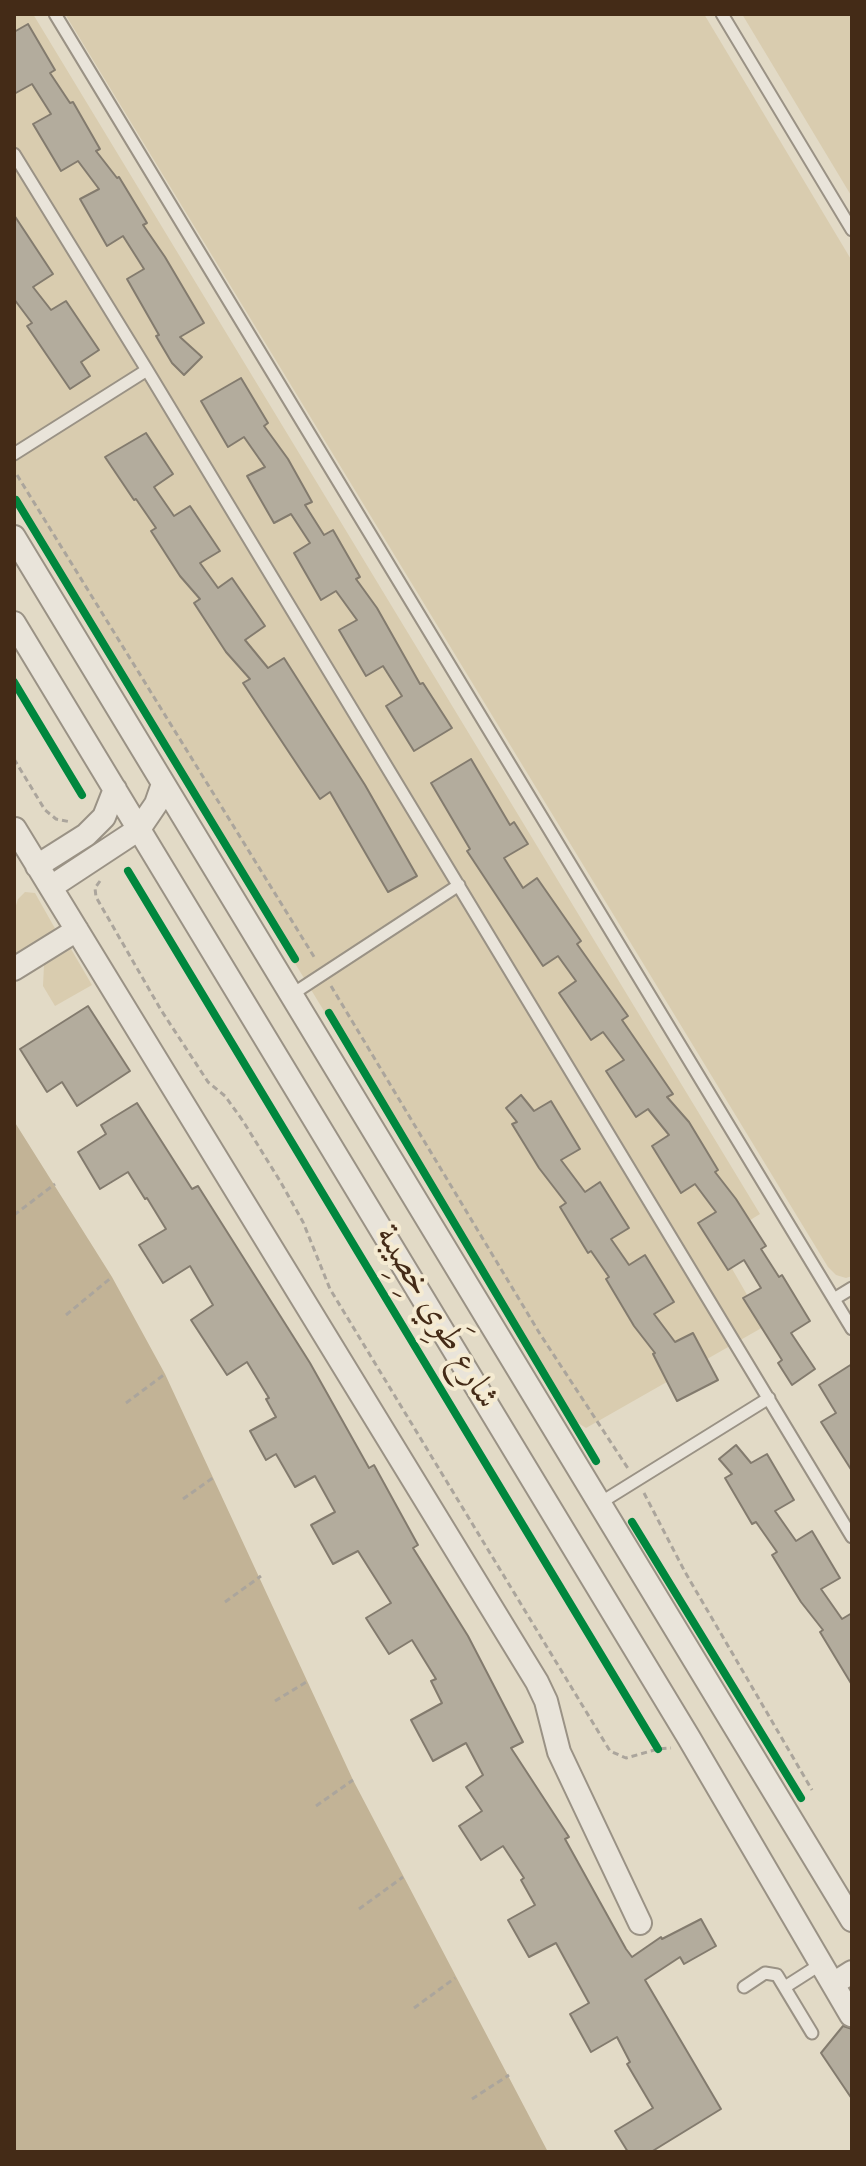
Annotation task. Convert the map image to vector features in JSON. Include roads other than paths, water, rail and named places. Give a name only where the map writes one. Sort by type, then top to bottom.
[{"type":"street","name":"شارع طَوِي خِصِيبة","points":[[14,537],[852,1920]]},
{"type":"street","name":"شارع طَوِي خِصِيبة","points":[[14,623],[689,1738],[835,1973],[851,2015]]},
{"type":"street","points":[[51,887],[139,829],[156,804],[163,784]]},
{"type":"street","points":[[37,866],[86,835],[104,817],[115,789]]},
{"type":"street","points":[[14,828],[14,838]]},
{"type":"street","points":[[14,828],[537,1682],[546,1701],[559,1752],[640,1923]]},
{"type":"street","points":[[14,969],[77,930]]},
{"type":"lane","points":[[55,14],[852,1329]]},
{"type":"lane","points":[[722,14],[852,230]]},
{"type":"lane","points":[[14,154],[852,1537]]},
{"type":"lane","points":[[14,454],[147,370]]},
{"type":"lane","points":[[290,995],[459,885]]},
{"type":"lane","points":[[834,1299],[852,1288]]},
{"type":"lane","points":[[600,1503],[769,1398]]},
{"type":"lane","points":[[744,1987],[769,1972],[777,1975],[812,2033]]},
{"type":"lane","points":[[785,1987],[835,1973]]}]
